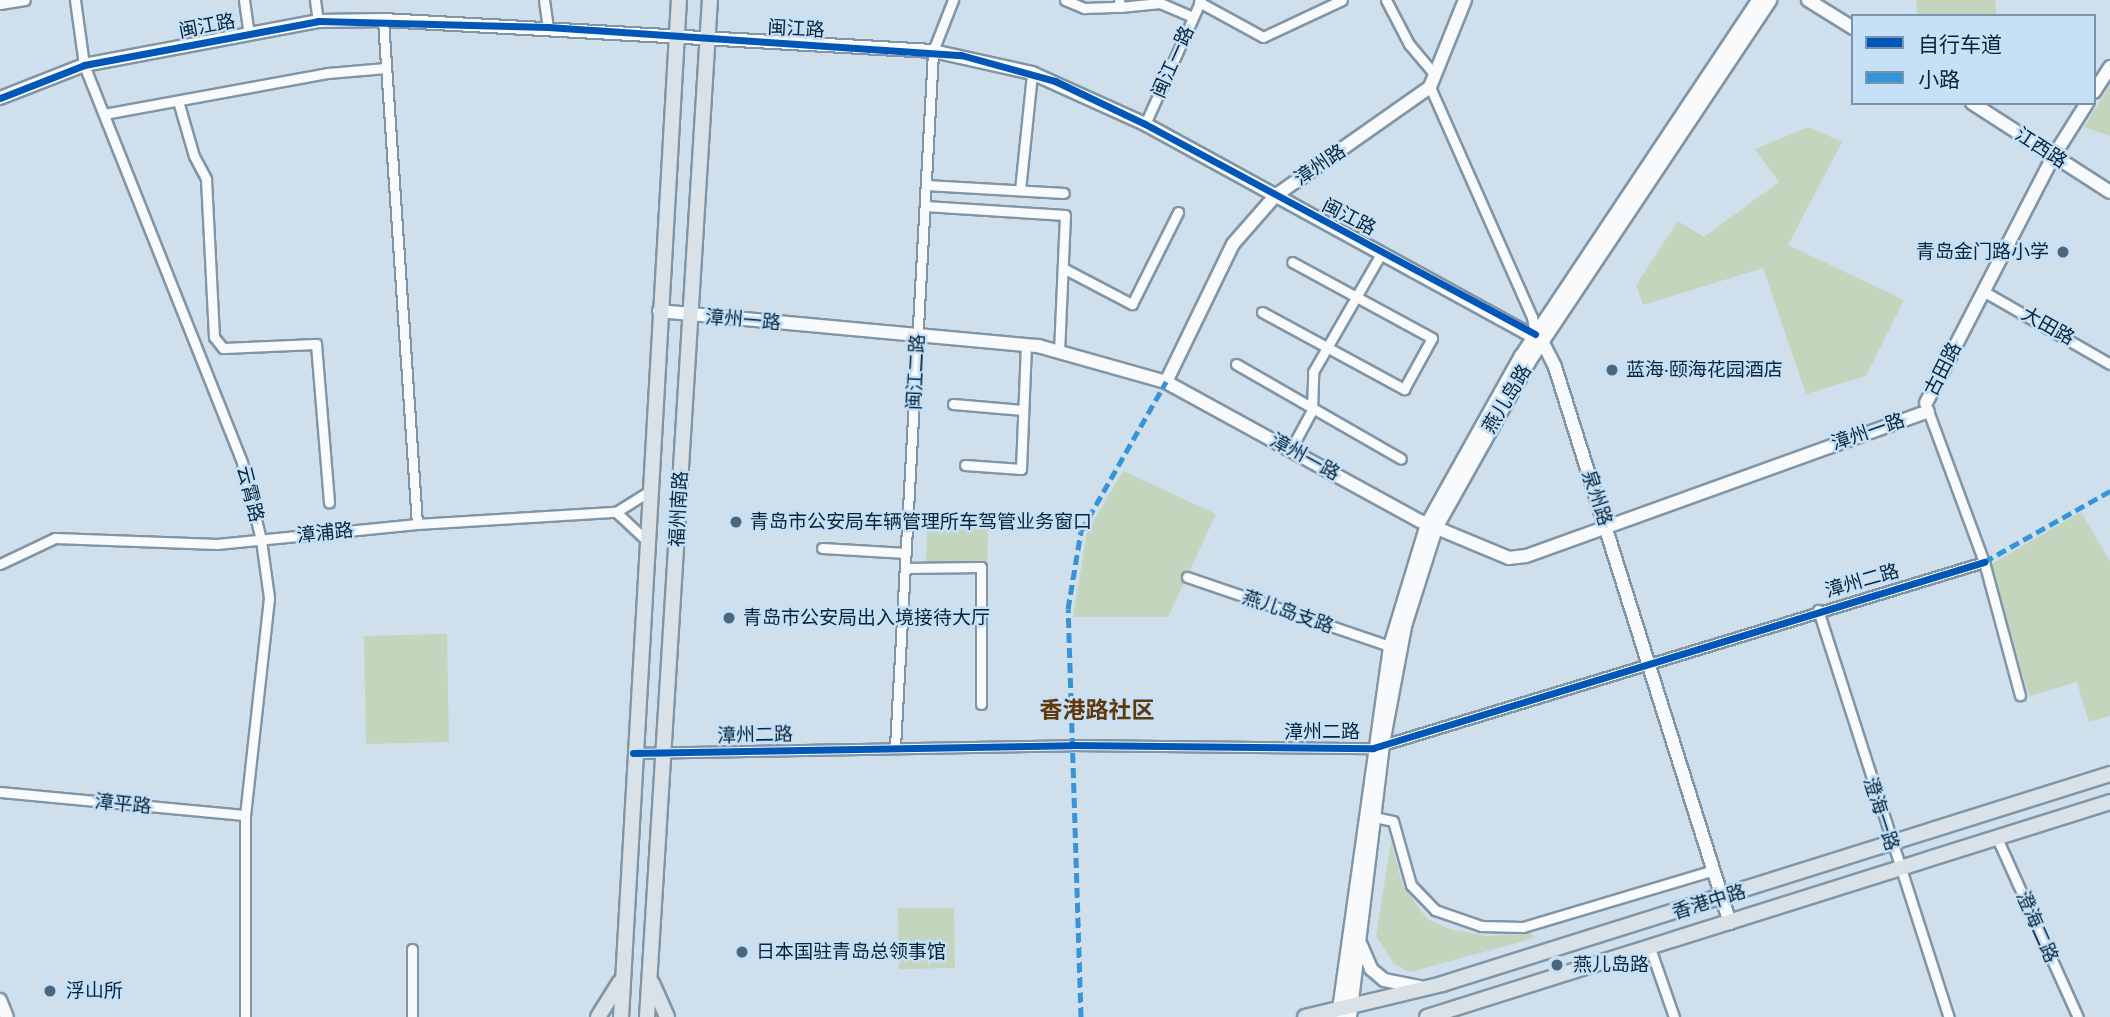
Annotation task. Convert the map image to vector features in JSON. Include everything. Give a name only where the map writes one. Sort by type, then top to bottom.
[{"type":"main road","name":"福州南路","points":[[621,1017],[633,753],[679,0]]},
{"type":"main road","name":"福州南路","points":[[647,1017],[652,983],[710,0]]},
{"type":"main road","name":"香港中路","points":[[1306,1017],[1345,1013],[1723,898],[2110,774]]},
{"type":"main road","name":"香港中路","points":[[1427,1017],[2110,802]]},
{"type":"main road","points":[[598,1017],[621,980]]},
{"type":"main road","points":[[652,983],[667,1017]]},
{"type":"street","points":[[0,4],[25,0]]},
{"type":"street","name":"云霄路","points":[[75,0],[84,65],[242,463],[261,540],[269,598],[245,815],[244,1017]]},
{"type":"street","points":[[244,0],[249,34]]},
{"type":"street","points":[[315,0],[318,21]]},
{"type":"street","points":[[544,0],[548,27]]},
{"type":"street","name":"闽江二路","points":[[895,747],[933,51],[953,0]]},
{"type":"street","points":[[1065,0],[1084,8],[1119,3],[1160,3],[1193,17]]},
{"type":"street","points":[[1200,1],[1263,37],[1342,0]]},
{"type":"street","points":[[1386,0],[1409,44],[1435,75]]},
{"type":"street","points":[[1430,88],[1465,0]]},
{"type":"street","name":"燕儿岛路","points":[[1539,338],[1758,0]]},
{"type":"street","name":"燕儿岛路","points":[[1345,1013],[1390,646],[1431,526],[1477,429],[1770,0]]},
{"type":"street","points":[[1808,0],[1851,27]]},
{"type":"street","name":"闽江一路","points":[[1145,124],[1200,1]]},
{"type":"street","points":[[383,20],[417,524]]},
{"type":"street","name":"闽江路","points":[[0,98],[84,65],[318,21],[383,20],[548,27],[676,39],[933,51],[1032,73],[1145,124],[1539,338]]},
{"type":"street","points":[[2096,89],[2110,67]]},
{"type":"street","points":[[104,114],[328,73],[386,68]]},
{"type":"street","points":[[1020,190],[1032,73]]},
{"type":"street","name":"泉州路","points":[[1430,88],[1539,338],[1555,367],[1730,923]]},
{"type":"street","name":"漳州路","points":[[1166,382],[1233,244],[1275,196],[1430,88]]},
{"type":"street","points":[[178,101],[194,156],[205,179],[214,337],[223,348],[316,344],[329,502]]},
{"type":"street","name":"江西路","points":[[1975,105],[2110,192]]},
{"type":"street","name":"古田路","points":[[2020,695],[1984,562],[1927,407],[1983,291],[2053,157],[2086,105]]},
{"type":"street","points":[[926,185],[1064,193]]},
{"type":"street","points":[[925,206],[1065,215],[1059,351]]},
{"type":"street","points":[[1063,268],[1132,303],[1178,212]]},
{"type":"street","points":[[1291,449],[1312,411],[1312,372],[1382,252]]},
{"type":"street","points":[[1262,312],[1404,389],[1432,338],[1292,262]]},
{"type":"street","name":"大田路","points":[[1983,291],[2110,364]]},
{"type":"street","name":"漳州一路","points":[[659,311],[1026,345],[1059,351],[1166,382],[1431,526],[1508,558],[1526,556],[1606,524],[1927,407]]},
{"type":"street","points":[[965,465],[1021,469],[1026,345]]},
{"type":"street","points":[[1236,364],[1312,411],[1401,459]]},
{"type":"street","points":[[953,404],[1023,410]]},
{"type":"street","points":[[646,540],[616,513],[649,492]]},
{"type":"street","name":"漳浦路","points":[[0,564],[55,538],[216,544],[417,524],[616,513]]},
{"type":"street","name":"燕儿岛路","points":[[1345,1013],[1360,940],[1374,817],[1378,746],[1431,526]]},
{"type":"street","points":[[822,548],[905,553]]},
{"type":"street","name":"漳州二路","points":[[633,753],[895,747],[1378,746],[1818,610],[1984,562]]},
{"type":"street","points":[[905,568],[981,568],[981,704]]},
{"type":"street","name":"燕儿岛支路","points":[[1187,577],[1390,646]]},
{"type":"street","name":"澄海一路","points":[[1818,610],[1890,845],[1949,1017]]},
{"type":"street","name":"漳平路","points":[[0,792],[245,815]]},
{"type":"street","points":[[1374,817],[1393,821],[1411,885],[1435,910],[1481,926],[1523,927],[1714,870]]},
{"type":"street","name":"澄海二路","points":[[1997,838],[2078,1017]]},
{"type":"street","points":[[1360,940],[1371,969],[1384,980],[1427,987]]},
{"type":"street","points":[[1650,948],[1674,1017]]},
{"type":"street","points":[[412,949],[412,1017]]},
{"type":"street","points":[[0,1000],[7,1017]]},
{"type":"green space","points":[[1916,0],[1995,0],[1997,14],[1918,14]]},
{"type":"green space","points":[[2110,85],[2110,136],[2084,127]]},
{"type":"green space","points":[[1809,127],[1842,142],[1788,245],[1904,300],[1866,376],[1806,394],[1763,268],[1643,305],[1636,285],[1678,221],[1704,237],[1779,182],[1755,149]]},
{"type":"green space","points":[[1123,471],[1216,514],[1168,617],[1073,617],[1087,532]]},
{"type":"green space","points":[[2081,512],[2110,561],[2110,716],[2089,722],[2077,682],[2029,696],[1990,565]]},
{"type":"green space","points":[[927,529],[988,530],[987,566],[926,565]]},
{"type":"green space","points":[[447,634],[449,742],[366,744],[364,636]]},
{"type":"green space","points":[[1391,842],[1402,884],[1427,919],[1450,929],[1487,936],[1532,933],[1534,938],[1410,972],[1394,964],[1376,936]]},
{"type":"green space","points":[[898,908],[954,908],[955,968],[899,969]]},
{"type":"marked path","points":[[1081,1017],[1068,609],[1081,531],[1166,382]]},
{"type":"marked path","points":[[1984,562],[2110,491]]},
{"type":"cycle path","points":[[0,98],[84,65],[318,21],[548,27],[961,55],[1055,81],[1145,124],[1535,334]]},
{"type":"cycle path","points":[[633,753],[1071,745],[1373,748],[1984,562]]},
{"type":"place","name":"青岛金门路小学","points":[[2063,252]]},
{"type":"place","name":"蓝海·颐海花园酒店","points":[[1612,370]]},
{"type":"place","name":"青岛市公安局车辆管理所车驾管业务窗口","points":[[736,522]]},
{"type":"place","name":"青岛市公安局出入境接待大厅","points":[[729,618]]},
{"type":"place","name":"日本国驻青岛总领事馆","points":[[742,952]]},
{"type":"place","name":"燕儿岛路","points":[[1557,965]]},
{"type":"place","name":"浮山所","points":[[50,991]]},
{"type":"district","name":"香港路社区","points":[[1097,710]]}]
